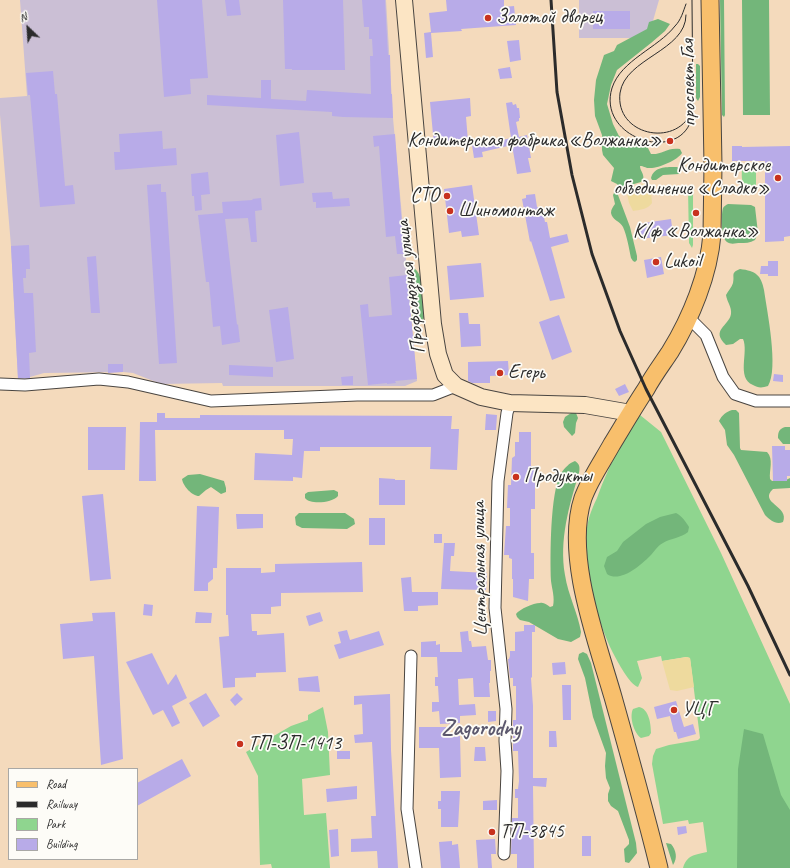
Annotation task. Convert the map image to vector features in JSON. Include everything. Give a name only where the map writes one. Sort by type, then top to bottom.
[{"type":"main road","name":"проспект Гая","points":[[659,868],[587,607],[577,550],[577,536],[579,516],[583,499],[591,481],[689,318],[706,268],[711,244],[713,165],[710,0]]},
{"type":"street","name":"Профсоюзная улица","points":[[404,0],[434,326],[438,354],[445,375],[456,386],[481,397],[510,403],[585,406],[631,413]]},
{"type":"street","points":[[689,318],[706,335],[723,377],[735,394],[756,401],[790,401]]},
{"type":"street","points":[[0,384],[25,385],[99,379],[128,382],[211,401],[357,395],[433,395],[456,386]]},
{"type":"street","name":"Центральная улица","points":[[504,854],[507,771],[505,741],[506,709],[495,608],[498,480],[507,413],[510,403]]},
{"type":"street","points":[[411,656],[407,809],[416,868]]},
{"type":"shaded area","points":[[20,0],[386,0],[393,118],[417,381],[405,386],[223,386],[222,383],[161,384],[133,373],[123,372],[44,373],[30,377],[30,379],[18,380],[11,246],[0,115],[0,98],[27,96]]},
{"type":"shaded area","points":[[579,0],[659,0],[648,38],[579,38]]},
{"type":"green space","points":[[720,0],[724,0],[724,117],[722,115]]},
{"type":"green space","points":[[742,0],[769,0],[770,115],[743,115]]},
{"type":"green space","points":[[658,19],[670,24],[665,31],[617,70],[611,85],[607,104],[613,124],[619,136],[629,141],[646,144],[651,154],[675,149],[680,149],[682,153],[680,156],[662,166],[648,168],[640,166],[643,180],[641,182],[620,188],[617,184],[611,181],[614,168],[603,155],[602,135],[595,116],[594,100],[596,80],[604,55],[614,51],[617,45],[647,29],[649,22]]},
{"type":"green space","points":[[696,64],[700,66],[700,97],[698,101],[696,98]]},
{"type":"green space","points":[[756,163],[756,186],[744,183],[742,178],[742,166]]},
{"type":"green space","points":[[665,167],[677,167],[681,170],[679,174],[663,175],[656,180],[652,180],[651,178],[658,169]]},
{"type":"green space","points":[[693,185],[692,248],[689,243],[688,189]]},
{"type":"green space","points":[[614,193],[617,193],[618,195],[630,227],[637,256],[637,260],[635,262],[631,258],[623,227],[614,219],[611,213],[611,210],[615,204]]},
{"type":"green space","points":[[728,204],[751,205],[755,207],[758,233],[755,240],[748,243],[732,244],[725,240],[722,226],[722,216],[724,206]]},
{"type":"green space","points":[[410,267],[415,269],[421,280],[424,317],[422,321],[418,323],[415,322],[412,315],[414,294],[408,277],[408,270]]},
{"type":"green space","points":[[740,269],[750,271],[757,275],[764,290],[771,340],[772,367],[771,378],[768,386],[764,387],[753,385],[748,382],[745,377],[745,351],[743,339],[740,339],[733,344],[726,345],[720,336],[722,328],[730,318],[731,314],[731,309],[726,295],[732,284],[734,273]]},
{"type":"green space","points":[[732,410],[736,410],[739,413],[741,450],[767,452],[770,458],[770,479],[772,481],[786,480],[790,478],[790,488],[773,489],[769,494],[771,501],[782,512],[784,517],[783,522],[776,522],[765,515],[734,455],[727,445],[725,430],[719,421],[724,414]]},
{"type":"green space","points":[[571,413],[576,413],[578,418],[575,433],[572,436],[564,427],[563,422],[565,417]]},
{"type":"green space","points":[[640,415],[661,432],[721,553],[790,704],[790,868],[683,868],[687,860],[692,856],[707,852],[703,822],[689,824],[688,820],[663,824],[652,764],[656,749],[698,740],[700,738],[690,658],[686,657],[662,661],[661,656],[637,661],[642,678],[638,687],[631,682],[613,653],[607,639],[595,605],[587,569],[586,534],[589,518],[614,458]]},
{"type":"green space","points":[[785,427],[790,427],[790,444],[783,444],[778,438],[779,431]]},
{"type":"green space","points":[[575,461],[579,465],[579,471],[566,523],[563,549],[566,582],[581,632],[580,637],[571,642],[558,639],[529,622],[520,620],[516,614],[524,608],[537,603],[544,603],[550,607],[553,606],[554,600],[551,581],[551,557],[555,495],[557,482],[561,473],[569,464]]},
{"type":"green space","points":[[200,474],[224,481],[226,492],[221,494],[211,487],[199,496],[196,496],[188,490],[182,479],[188,475]]},
{"type":"green space","points":[[334,490],[338,492],[338,496],[326,502],[311,502],[305,498],[305,494],[308,492]]},
{"type":"green space","points":[[299,513],[345,513],[354,519],[355,524],[347,529],[302,528],[296,525],[295,517]]},
{"type":"green space","points":[[676,513],[682,517],[688,525],[688,532],[682,536],[661,544],[646,560],[630,572],[618,576],[607,574],[604,566],[607,557],[617,551],[623,542],[646,524],[660,517]]},
{"type":"green space","points":[[583,652],[587,654],[591,663],[636,843],[637,853],[629,863],[625,862],[624,849],[629,844],[629,840],[618,811],[611,806],[608,801],[610,788],[606,778],[606,753],[593,717],[585,678],[578,659],[579,654]]},
{"type":"green space","points":[[323,707],[328,732],[330,775],[302,779],[304,815],[326,813],[330,868],[272,868],[271,864],[260,865],[258,776],[246,752],[291,726],[308,720],[308,715]]},
{"type":"green space","points":[[639,707],[642,708],[647,714],[651,729],[649,736],[641,738],[634,729],[632,720],[633,709]]},
{"type":"green space","points":[[744,729],[763,734],[781,795],[790,810],[790,868],[737,868],[738,769]]},
{"type":"green space","points":[[666,843],[671,844],[675,851],[676,860],[673,865]]},
{"type":"sand","points":[[650,182],[652,203],[646,208],[633,211],[629,203],[626,189]]},
{"type":"sand","points":[[687,657],[690,658],[694,687],[677,691],[670,690],[662,661]]},
{"type":"building","points":[[157,0],[202,0],[208,78],[190,79],[191,94],[164,97]]},
{"type":"building","points":[[225,0],[239,0],[241,15],[227,16]]},
{"type":"building","points":[[283,0],[343,0],[345,70],[285,69]]},
{"type":"building","points":[[362,0],[385,0],[388,55],[390,55],[393,118],[343,117],[332,116],[332,112],[207,105],[207,95],[261,98],[261,80],[271,80],[271,99],[306,101],[307,90],[371,94],[370,56],[373,56],[372,39],[369,39],[369,27],[364,27]]},
{"type":"building","points":[[446,0],[504,0],[504,7],[514,6],[516,25],[431,33],[433,57],[426,58],[424,33],[431,32],[429,13],[447,11]]},
{"type":"building","points":[[593,11],[630,11],[630,29],[593,29]]},
{"type":"building","points":[[519,40],[521,60],[510,62],[507,41]]},
{"type":"building","points":[[510,67],[512,78],[500,79],[498,69]]},
{"type":"building","points":[[53,71],[55,94],[57,94],[65,186],[73,185],[75,204],[40,207],[30,95],[28,95],[26,73]]},
{"type":"building","points":[[470,98],[471,116],[466,117],[468,141],[434,145],[430,102]]},
{"type":"building","points":[[512,102],[513,105],[516,104],[517,108],[519,108],[520,118],[519,121],[516,122],[519,137],[527,135],[531,158],[528,158],[531,172],[517,174],[512,145],[482,152],[483,157],[474,158],[472,145],[485,144],[511,138],[506,103]]},
{"type":"building","points":[[162,131],[163,149],[176,148],[177,165],[115,170],[114,152],[120,152],[119,134]]},
{"type":"building","points":[[299,132],[304,183],[280,186],[276,135]]},
{"type":"building","points":[[395,134],[404,254],[397,254],[395,236],[386,237],[379,146],[374,147],[373,136]]},
{"type":"building","name":"Кондитерское объединение «Сладко»","points":[[732,146],[790,146],[790,236],[784,237],[784,241],[765,242],[765,161],[732,161]]},
{"type":"building","points":[[208,172],[210,194],[201,195],[202,210],[195,211],[194,196],[192,196],[191,174]]},
{"type":"building","points":[[161,184],[161,192],[166,192],[177,363],[159,364],[147,185]]},
{"type":"building","points":[[472,185],[479,235],[462,237],[461,231],[449,233],[444,189]]},
{"type":"building","points":[[332,192],[333,199],[349,198],[350,206],[316,208],[316,202],[313,202],[312,193]]},
{"type":"building","points":[[535,194],[537,207],[542,207],[550,238],[567,234],[569,242],[551,247],[565,298],[550,301],[531,241],[530,242],[522,199],[526,198],[526,195]]},
{"type":"building","points":[[261,198],[262,210],[255,211],[257,242],[251,242],[248,218],[225,219],[240,342],[222,345],[220,326],[213,327],[209,282],[206,282],[198,215],[223,213],[222,202]]},
{"type":"building","points":[[671,219],[673,235],[639,239],[637,224]]},
{"type":"building","points":[[29,245],[30,269],[26,269],[26,278],[23,278],[24,293],[33,293],[36,352],[29,353],[30,378],[18,378],[11,246]]},
{"type":"building","points":[[96,256],[100,313],[91,313],[87,257]]},
{"type":"building","points":[[661,257],[664,274],[647,278],[644,260]]},
{"type":"building","points":[[768,261],[778,261],[778,276],[760,274],[761,266],[768,266]]},
{"type":"building","points":[[481,263],[484,297],[450,300],[447,266]]},
{"type":"building","points":[[407,275],[417,379],[395,381],[396,383],[368,385],[360,305],[368,304],[369,317],[392,315],[389,277]]},
{"type":"building","points":[[288,307],[294,359],[276,362],[269,310]]},
{"type":"building","points":[[459,313],[468,313],[469,324],[480,324],[481,346],[461,347]]},
{"type":"building","points":[[559,315],[572,352],[552,360],[539,322]]},
{"type":"building","points":[[508,361],[509,375],[490,376],[490,383],[472,383],[468,381],[468,362]]},
{"type":"building","points":[[108,364],[123,364],[123,372],[108,373]]},
{"type":"building","points":[[229,365],[273,367],[273,377],[229,375]]},
{"type":"building","points":[[774,374],[783,375],[783,382],[773,381]]},
{"type":"building","points":[[353,376],[353,385],[342,385],[341,377]]},
{"type":"building","points":[[625,384],[629,392],[619,396],[615,389]]},
{"type":"building","points":[[157,413],[165,413],[165,418],[200,418],[200,415],[452,416],[451,429],[459,429],[457,470],[430,469],[431,447],[320,447],[320,451],[304,451],[302,478],[293,477],[293,481],[254,480],[255,453],[292,455],[293,439],[284,439],[284,430],[155,430],[156,481],[139,481],[140,422],[157,422]]},
{"type":"building","points":[[486,414],[497,415],[496,430],[485,430]]},
{"type":"building","points":[[88,427],[126,427],[125,470],[88,470]]},
{"type":"building","points":[[519,432],[531,432],[531,466],[535,467],[535,509],[531,509],[531,553],[534,553],[534,579],[529,579],[528,601],[513,597],[512,559],[509,558],[509,555],[504,555],[506,526],[510,526],[510,508],[507,508],[508,485],[511,485],[512,458],[515,456],[515,442],[519,442]]},
{"type":"building","points":[[772,446],[785,446],[785,450],[790,450],[790,476],[787,476],[787,481],[773,481]]},
{"type":"building","points":[[379,478],[405,480],[405,505],[379,505]]},
{"type":"building","points":[[103,494],[111,579],[90,581],[82,496]]},
{"type":"building","points":[[197,506],[219,507],[217,568],[213,568],[213,579],[208,583],[208,591],[194,591]]},
{"type":"building","points":[[236,514],[263,514],[263,528],[237,529]]},
{"type":"building","points":[[369,518],[385,518],[385,545],[369,545]]},
{"type":"building","points":[[434,534],[442,534],[442,543],[434,543]]},
{"type":"building","points":[[444,543],[455,543],[454,556],[451,556],[450,571],[487,573],[486,590],[441,589]]},
{"type":"building","points":[[362,562],[363,592],[281,593],[281,606],[271,607],[271,614],[251,614],[252,631],[257,631],[257,635],[284,633],[286,672],[256,673],[256,677],[235,678],[235,687],[223,688],[219,637],[229,636],[228,615],[226,615],[226,568],[261,568],[261,573],[275,572],[275,564]]},
{"type":"building","points":[[411,577],[412,592],[438,592],[438,605],[418,606],[418,611],[404,611],[401,578]]},
{"type":"building","points":[[144,604],[153,605],[152,616],[143,615]]},
{"type":"building","points":[[115,612],[123,759],[101,765],[94,656],[63,659],[60,624],[93,621],[92,613]]},
{"type":"building","points":[[196,612],[212,613],[211,623],[195,623]]},
{"type":"building","points":[[320,612],[323,621],[309,626],[306,616]]},
{"type":"building","points":[[524,625],[535,625],[535,632],[532,632],[531,678],[533,706],[533,778],[547,778],[546,787],[533,786],[534,868],[517,868],[517,854],[511,854],[512,818],[518,818],[518,798],[515,798],[515,789],[518,789],[519,781],[518,751],[513,751],[513,720],[516,720],[516,686],[513,686],[513,678],[510,678],[508,659],[510,656],[510,651],[515,651],[515,632],[524,631]]},
{"type":"building","points":[[347,630],[350,640],[379,631],[384,645],[339,659],[334,645],[341,643],[338,632]]},
{"type":"building","points":[[468,631],[469,641],[471,641],[472,647],[486,646],[488,660],[491,660],[489,683],[490,697],[474,697],[473,678],[458,679],[459,705],[475,704],[476,715],[460,716],[460,723],[440,724],[439,711],[432,712],[432,702],[439,702],[438,686],[435,686],[435,677],[438,677],[437,657],[421,657],[421,642],[436,641],[436,645],[440,644],[440,652],[462,652],[460,632]]},
{"type":"building","points":[[152,653],[168,685],[176,674],[187,698],[172,706],[180,723],[172,727],[163,710],[153,715],[126,662]]},
{"type":"building","points":[[565,662],[566,674],[553,675],[552,663]]},
{"type":"building","points":[[318,676],[320,692],[299,691],[298,678]]},
{"type":"building","points":[[562,685],[571,685],[571,720],[563,720]]},
{"type":"building","points":[[206,693],[220,716],[203,727],[189,703]]},
{"type":"building","points":[[237,693],[243,699],[235,706],[230,700]]},
{"type":"building","points":[[390,694],[391,750],[398,868],[378,868],[377,851],[351,852],[351,839],[372,838],[371,816],[376,816],[372,742],[355,743],[354,735],[363,734],[362,704],[354,705],[354,696]]},
{"type":"building","points":[[676,701],[684,727],[693,724],[696,734],[678,739],[676,732],[674,732],[670,716],[657,719],[654,707]]},
{"type":"building","points":[[488,711],[496,711],[496,721],[488,722]]},
{"type":"building","points":[[419,727],[446,727],[447,737],[460,736],[461,777],[440,778],[439,748],[419,748]]},
{"type":"building","points":[[549,731],[556,731],[557,747],[549,747]]},
{"type":"building","points":[[475,747],[485,747],[486,761],[474,761]]},
{"type":"building","points":[[337,751],[350,751],[350,759],[337,759]]},
{"type":"building","points":[[182,759],[191,776],[138,805],[138,782]]},
{"type":"building","points":[[357,786],[357,799],[327,802],[326,789]]},
{"type":"building","points":[[441,791],[460,791],[458,827],[441,827],[441,809],[438,809],[438,801],[441,801]]},
{"type":"building","points":[[497,800],[497,810],[483,810],[483,801]]},
{"type":"building","points":[[686,826],[687,833],[678,835],[677,827]]},
{"type":"building","points":[[338,829],[339,856],[331,857],[329,830]]},
{"type":"building","points":[[582,836],[591,836],[591,856],[582,856]]},
{"type":"building","points":[[495,839],[496,854],[491,854],[492,868],[478,868],[476,840]]},
{"type":"building","points":[[452,841],[452,845],[458,844],[460,868],[441,868],[439,842]]},
{"type":"tram line","points":[[686,4],[682,16],[677,24],[668,34],[631,62],[617,78],[612,88],[611,106],[617,121],[629,133],[644,140],[660,142],[675,139],[687,129],[693,112],[692,0]]},
{"type":"tram line","points":[[686,15],[683,27],[676,37],[632,71],[624,81],[620,93],[621,107],[627,119],[636,127],[648,132],[660,133],[672,131],[683,124],[691,113]]},
{"type":"railway","points":[[551,0],[557,92],[572,175],[592,254],[620,331],[646,389],[748,586],[790,675]]},
{"type":"place","name":"Золотой дворец","points":[[488,18]]},
{"type":"place","name":"Кондитерская фабрика «Волжанка»","points":[[670,141]]},
{"type":"place","name":"Кондитерское объединение «Сладко»","points":[[778,178]]},
{"type":"place","name":"СТО","points":[[447,196]]},
{"type":"place","name":"Шиномонтаж","points":[[450,211]]},
{"type":"place","name":"К/ф «Волжанка»","points":[[696,213]]},
{"type":"place","name":"Lukoil","points":[[656,262]]},
{"type":"place","name":"Егерь","points":[[500,373]]},
{"type":"place","name":"Продукты","points":[[516,477]]},
{"type":"place","name":"УЦГ","points":[[674,710]]},
{"type":"place","name":"ТП-ЗП-1413","points":[[240,744]]},
{"type":"place","name":"ТП-3845","points":[[492,832]]},
{"type":"district","name":"Zagorodny","points":[[481,729]]}]
